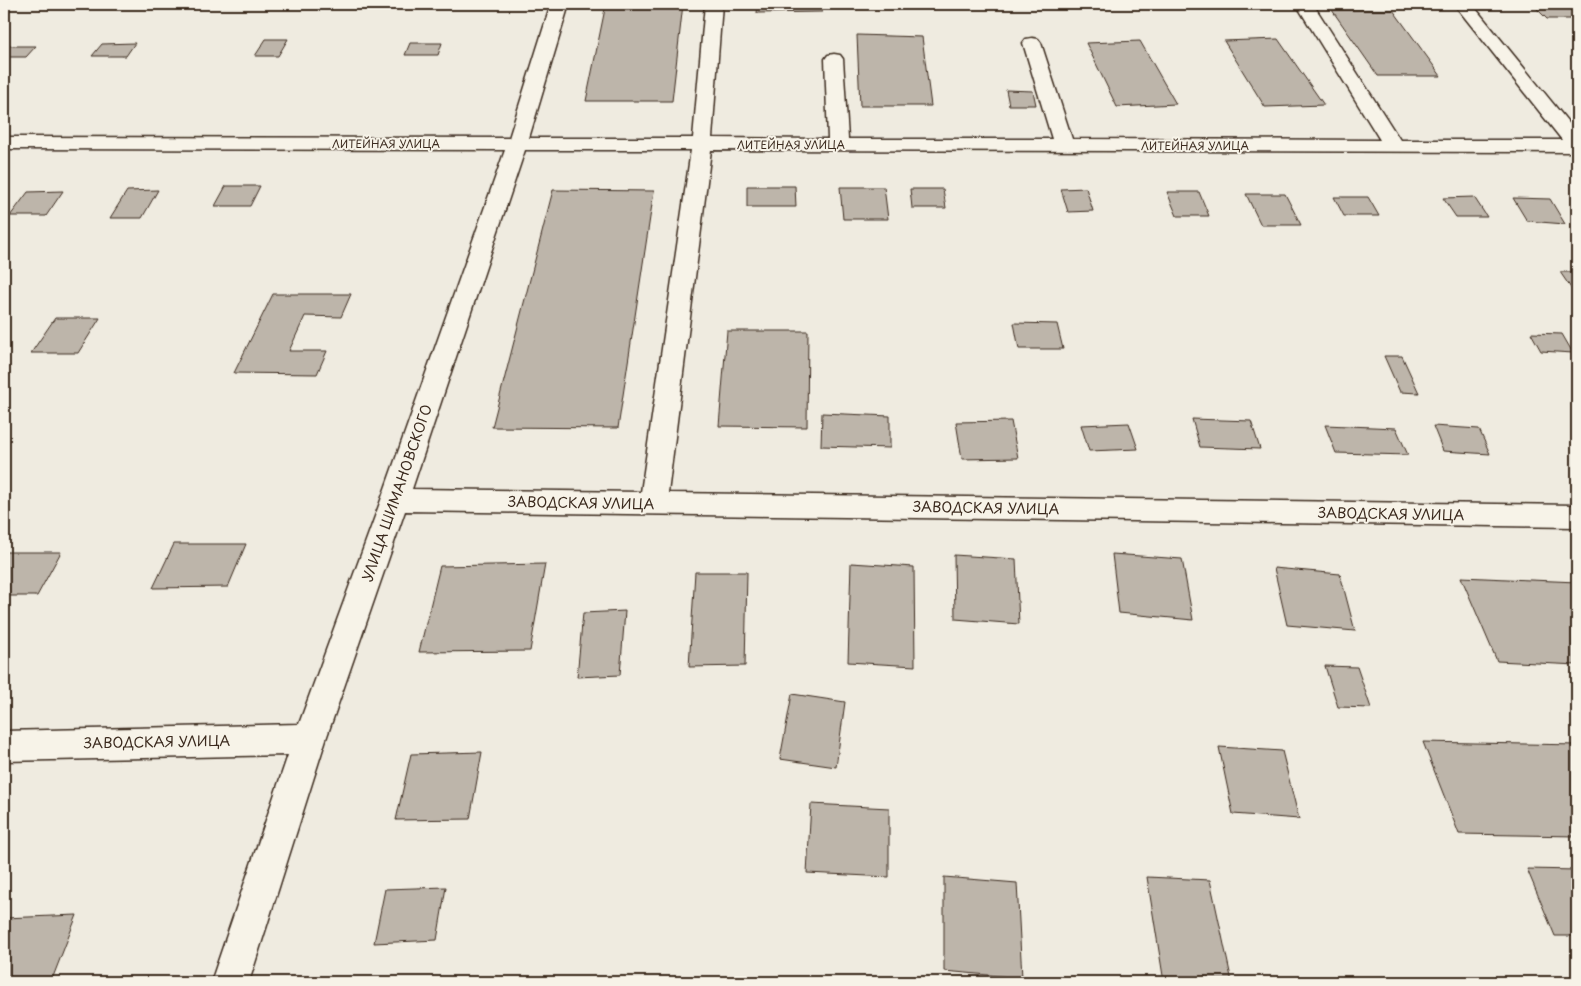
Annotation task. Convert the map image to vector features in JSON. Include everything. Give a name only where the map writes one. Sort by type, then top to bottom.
[{"type":"street","name":"УЛИЦА ШИМАНОВСКОГО","points":[[230,982],[310,739],[518,144],[560,4]]},
{"type":"street","points":[[653,504],[702,144],[714,4]]},
{"type":"street","points":[[1305,4],[1394,146]]},
{"type":"street","points":[[1463,4],[1577,146]]},
{"type":"street","points":[[1032,43],[1064,145]]},
{"type":"street","points":[[834,59],[838,145]]},
{"type":"street","name":"ЛИТЕЙНАЯ УЛИЦА","points":[[4,143],[1577,146]]},
{"type":"street","name":"ЗАВОДСКАЯ УЛИЦА","points":[[395,500],[1577,516]]},
{"type":"street","name":"ЗАВОДСКАЯ УЛИЦА","points":[[4,746],[310,739]]},
{"type":"building","points":[[606,4],[683,4],[672,101],[586,101]]},
{"type":"building","points":[[758,4],[821,4],[822,12],[757,13]]},
{"type":"building","points":[[1532,4],[1574,4],[1577,8],[1577,19],[1547,19]]},
{"type":"building","points":[[1332,10],[1393,10],[1441,76],[1378,76]]},
{"type":"building","points":[[857,35],[922,37],[931,106],[860,106]]},
{"type":"building","points":[[266,39],[288,39],[278,56],[255,56]]},
{"type":"building","points":[[1278,39],[1324,105],[1265,107],[1224,41]]},
{"type":"building","points":[[1140,41],[1176,104],[1117,107],[1086,43]]},
{"type":"building","points":[[135,43],[126,56],[92,56],[102,44]]},
{"type":"building","points":[[410,43],[442,43],[438,55],[405,55]]},
{"type":"building","points":[[9,46],[36,46],[26,57],[4,57],[4,51]]},
{"type":"building","points":[[1006,90],[1033,91],[1036,105],[1009,105]]},
{"type":"building","points":[[226,186],[260,186],[250,206],[215,206]]},
{"type":"building","points":[[747,186],[795,186],[796,207],[747,207]]},
{"type":"building","points":[[840,187],[884,187],[888,219],[843,219]]},
{"type":"building","points":[[1086,188],[1093,211],[1068,212],[1061,189]]},
{"type":"building","points":[[910,189],[943,189],[946,208],[912,208]]},
{"type":"building","points":[[158,190],[142,218],[110,218],[127,191]]},
{"type":"building","points":[[553,190],[654,191],[618,428],[492,427]]},
{"type":"building","points":[[63,191],[46,216],[10,216],[28,192]]},
{"type":"building","points":[[1167,192],[1199,192],[1209,216],[1177,216]]},
{"type":"building","points":[[1246,194],[1285,194],[1301,225],[1261,225]]},
{"type":"building","points":[[1334,197],[1368,197],[1379,216],[1344,216]]},
{"type":"building","points":[[1474,197],[1487,217],[1456,217],[1443,198]]},
{"type":"building","points":[[1513,198],[1550,199],[1565,224],[1527,221]]},
{"type":"building","points":[[1560,272],[1577,272],[1577,297]]},
{"type":"building","points":[[273,294],[351,294],[341,317],[305,316],[289,351],[327,351],[317,374],[234,373]]},
{"type":"building","points":[[55,318],[100,318],[78,353],[31,353]]},
{"type":"building","points":[[1014,323],[1057,324],[1063,349],[1019,349]]},
{"type":"building","points":[[727,331],[808,331],[807,427],[719,426]]},
{"type":"building","points":[[1531,333],[1562,334],[1573,353],[1541,351]]},
{"type":"building","points":[[1384,356],[1402,356],[1419,393],[1400,392]]},
{"type":"building","points":[[822,413],[890,416],[890,448],[821,446]]},
{"type":"building","points":[[1192,419],[1251,421],[1260,449],[1200,447]]},
{"type":"building","points":[[1011,421],[1018,458],[962,459],[956,422]]},
{"type":"building","points":[[1129,423],[1138,449],[1089,451],[1081,425]]},
{"type":"building","points":[[1325,425],[1396,428],[1408,455],[1336,453]]},
{"type":"building","points":[[1433,426],[1479,429],[1490,454],[1443,451]]},
{"type":"building","points":[[174,544],[246,544],[228,587],[153,588]]},
{"type":"building","points":[[4,552],[61,552],[37,596],[4,596]]},
{"type":"building","points":[[1112,554],[1182,559],[1193,620],[1119,613]]},
{"type":"building","points":[[954,555],[1016,559],[1019,624],[955,619]]},
{"type":"building","points":[[851,563],[914,567],[915,666],[848,662]]},
{"type":"building","points":[[545,564],[530,651],[419,652],[440,566]]},
{"type":"building","points":[[1274,568],[1340,574],[1355,631],[1287,625]]},
{"type":"building","points":[[695,572],[747,572],[745,666],[689,667]]},
{"type":"building","points":[[1461,577],[1577,582],[1577,665],[1497,661]]},
{"type":"building","points":[[625,611],[620,675],[577,677],[583,613]]},
{"type":"building","points":[[1325,666],[1357,667],[1371,708],[1338,707]]},
{"type":"building","points":[[792,694],[845,702],[836,767],[780,759]]},
{"type":"building","points":[[1423,742],[1577,745],[1577,836],[1459,834]]},
{"type":"building","points":[[1219,747],[1282,751],[1299,819],[1233,814]]},
{"type":"building","points":[[482,752],[470,819],[396,820],[411,754]]},
{"type":"building","points":[[811,804],[889,808],[889,877],[807,873]]},
{"type":"building","points":[[1527,869],[1577,870],[1577,936],[1555,936]]},
{"type":"building","points":[[944,877],[1017,883],[1022,978],[944,971]]},
{"type":"building","points":[[1147,877],[1210,880],[1232,982],[1164,982]]},
{"type":"building","points":[[446,887],[437,940],[374,943],[385,889]]},
{"type":"building","points":[[77,915],[51,982],[4,982],[4,918]]}]
